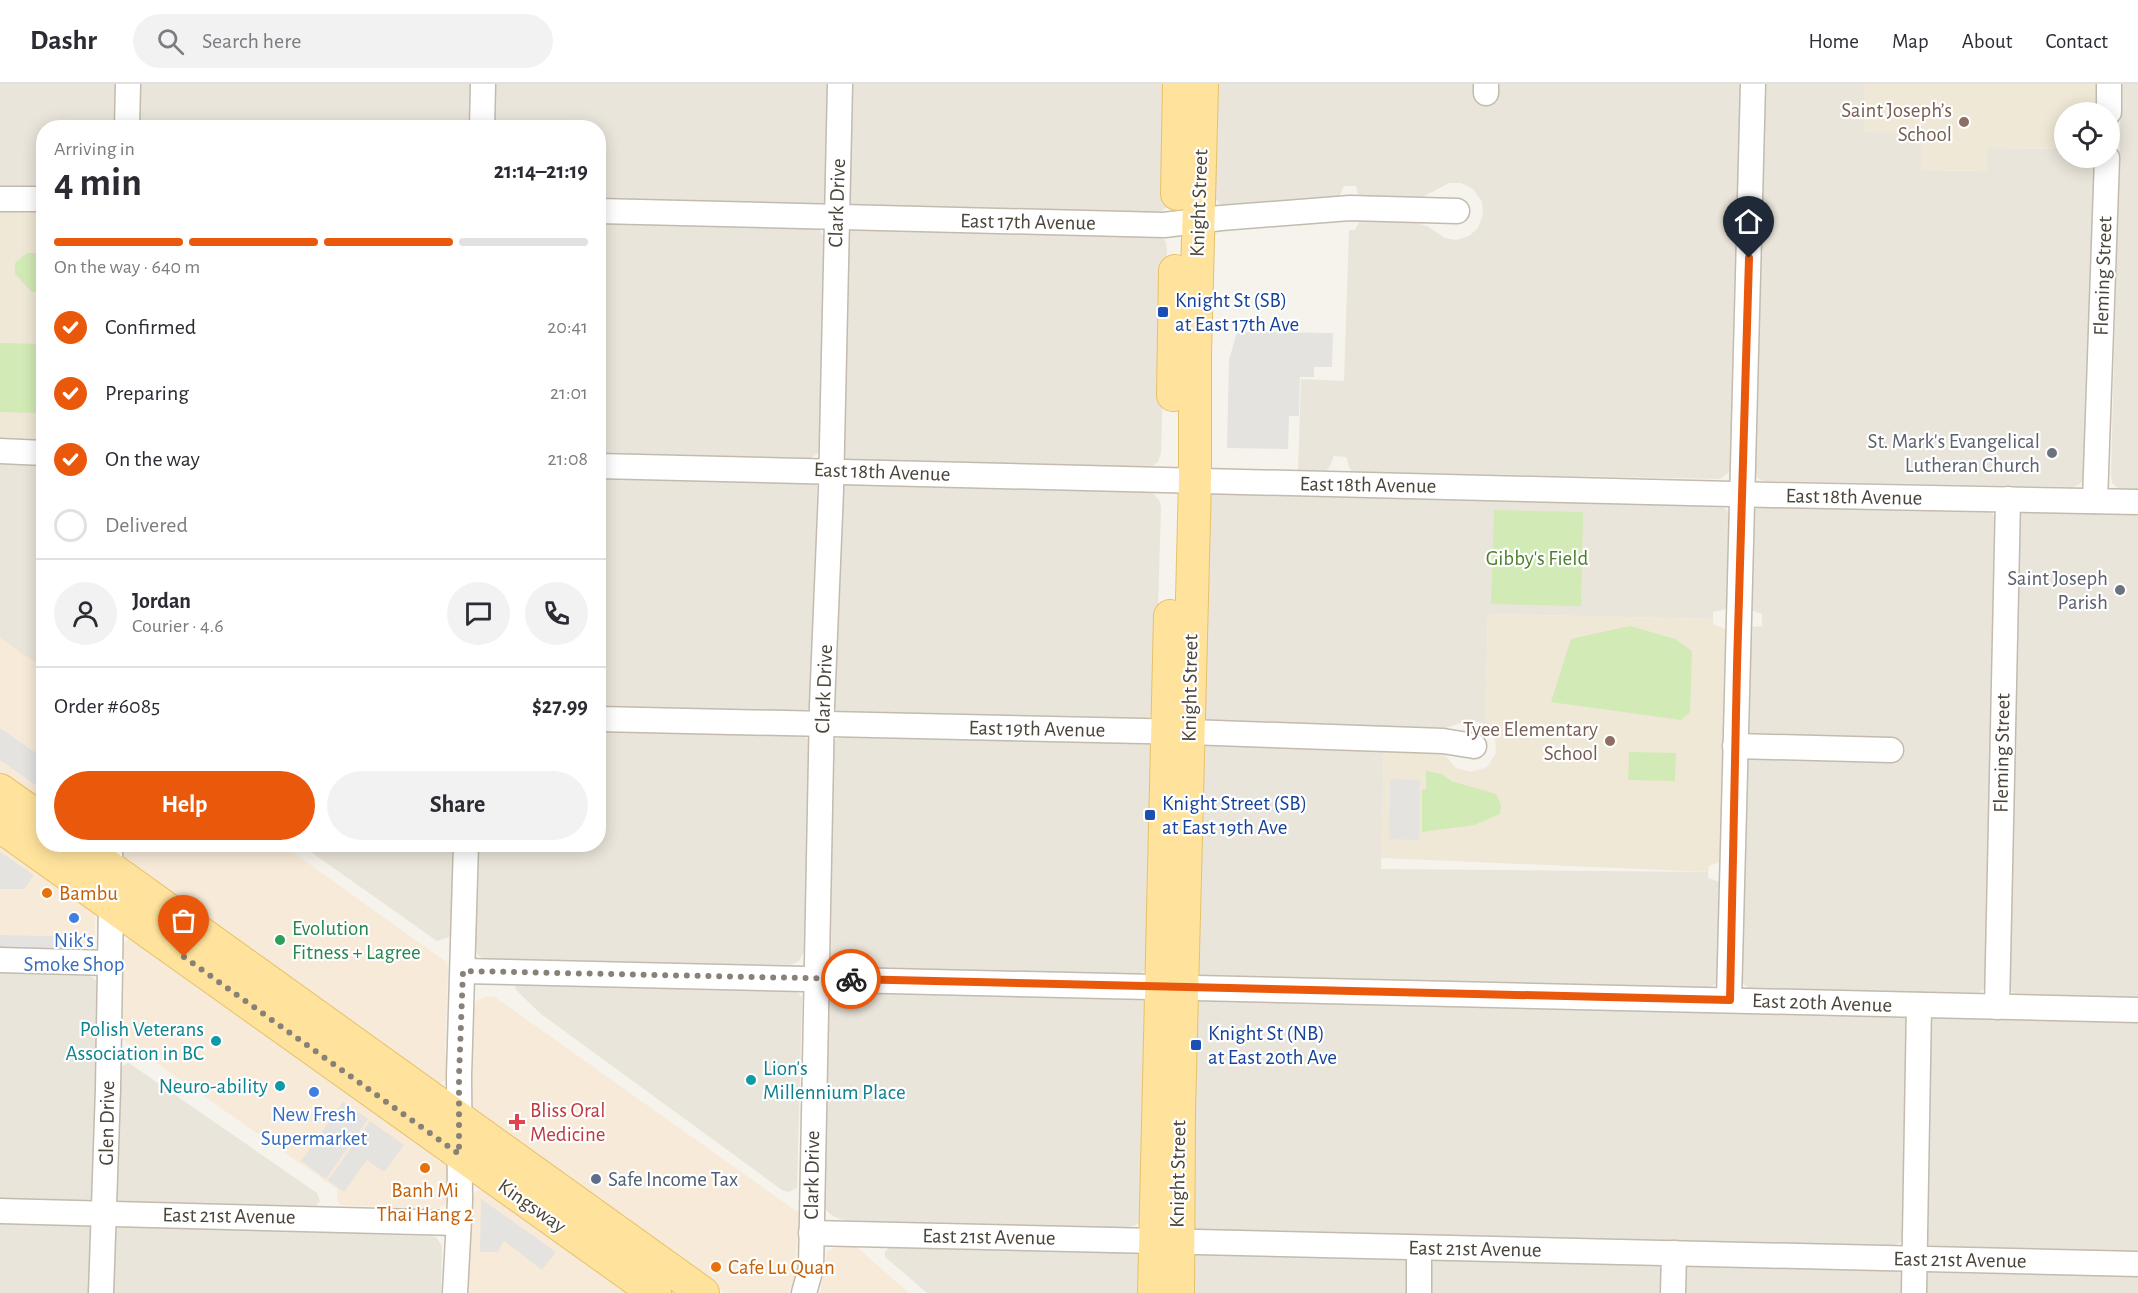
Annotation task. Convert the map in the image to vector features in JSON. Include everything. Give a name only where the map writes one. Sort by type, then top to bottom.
[{"type":"main road","name":"Knight Street","points":[[1154,1293],[1166,1241],[1184,480],[1195,354],[1179,84]]},
{"type":"main road","name":"Knight Street","points":[[1187,222],[1202,84]]},
{"type":"main road","points":[[0,790],[36,815]]},
{"type":"main road","name":"Kingsway","points":[[0,826],[36,852]]},
{"type":"main road","name":"Kingsway","points":[[37,852],[655,1293]]},
{"type":"main road","name":"Kingsway","points":[[110,856],[459,1119],[703,1293]]},
{"type":"main road","name":"Knight Street","points":[[1166,1241],[1178,1293]]},
{"type":"street","points":[[127,120],[128,84]]},
{"type":"street","points":[[482,120],[483,84]]},
{"type":"street","name":"Clark Drive","points":[[804,1293],[811,1268],[822,724],[831,470],[840,84]]},
{"type":"street","points":[[1730,1000],[1753,84]]},
{"type":"street","points":[[2109,84],[2109,102]]},
{"type":"street","name":"Fleming Street","points":[[2095,501],[2107,168]]},
{"type":"street","points":[[0,199],[36,200]]},
{"type":"street","name":"East 17th Avenue","points":[[606,211],[1164,225],[1350,208],[1457,211]]},
{"type":"street","points":[[0,451],[36,453]]},
{"type":"street","name":"East 18th Avenue","points":[[606,466],[2138,502]]},
{"type":"street","name":"Fleming Street","points":[[1997,1007],[2008,499]]},
{"type":"street","name":"East 19th Avenue","points":[[606,719],[1178,732],[1443,741],[1474,746]]},
{"type":"street","points":[[1735,746],[1891,750]]},
{"type":"street","points":[[455,1293],[460,1201],[459,1119],[466,852]]},
{"type":"street","name":"Glen Drive","points":[[101,1293],[105,1213],[110,856]]},
{"type":"street","points":[[0,960],[110,963]]},
{"type":"street","name":"East 20th Avenue","points":[[463,971],[2138,1010]]},
{"type":"street","points":[[1914,1293],[1919,1005]]},
{"type":"street","name":"East 21st Avenue","points":[[0,1211],[458,1223]]},
{"type":"street","name":"East 21st Avenue","points":[[811,1233],[2138,1263]]},
{"type":"street","points":[[1419,1248],[1419,1293]]},
{"type":"street","points":[[1673,1293],[1674,1253]]},
{"type":"shaded area","points":[[0,84],[1171,84],[1169,200],[1167,207],[1157,214],[606,200],[606,120],[36,120],[36,187],[0,186]]},
{"type":"shaded area","points":[[1217,84],[1473,84],[1473,92],[1496,93],[1495,84],[1741,84],[1731,467],[1729,472],[1720,479],[1353,472],[1346,457],[1334,456],[1329,468],[1324,472],[1298,472],[1301,379],[1344,381],[1349,230],[1355,230],[1361,219],[1409,221],[1427,226],[1445,238],[1456,240],[1469,236],[1478,228],[1483,215],[1482,202],[1473,189],[1461,183],[1449,183],[1417,200],[1359,197],[1356,186],[1344,186],[1338,199],[1223,206],[1215,199]]},
{"type":"shaded area","points":[[1763,84],[1865,84],[1864,131],[1921,133],[1921,170],[1987,171],[1987,148],[2054,149],[2054,168],[2094,168],[2083,481],[2073,487],[1764,481],[1757,478],[1754,473]]},
{"type":"shaded area","name":"Saint Joseph’s School","points":[[1865,84],[2096,84],[2095,102],[2054,102],[2054,149],[1987,148],[1987,171],[1921,170],[1921,133],[1864,132]]},
{"type":"shaded area","points":[[2121,84],[2138,84],[2138,491],[2118,488],[2112,483],[2111,474]]},
{"type":"shaded area","points":[[0,207],[36,208],[36,441],[0,440]]},
{"type":"shaded area","points":[[606,220],[819,228],[824,238],[819,450],[807,460],[606,455]]},
{"type":"shaded area","points":[[854,228],[1157,235],[1161,237],[1166,242],[1167,251],[1161,453],[1158,462],[1153,466],[1142,467],[851,461],[842,457],[848,231]]},
{"type":"shaded area","points":[[1237,332],[1333,333],[1332,367],[1314,367],[1314,377],[1300,377],[1299,416],[1289,416],[1288,449],[1227,448],[1229,360]]},
{"type":"shaded area","points":[[0,461],[36,462],[36,663],[0,638]]},
{"type":"shaded area","points":[[606,474],[813,482],[817,486],[815,609],[810,707],[800,713],[606,709]]},
{"type":"shaded area","points":[[844,484],[1146,488],[1153,493],[1161,507],[1153,714],[1144,721],[839,716],[833,701],[840,488]]},
{"type":"shaded area","points":[[1214,491],[1717,504],[1727,510],[1730,519],[1728,606],[1726,609],[1713,612],[1713,619],[1488,614],[1485,724],[1469,720],[1446,728],[1210,722],[1202,716],[1210,494]]},
{"type":"shaded area","points":[[1764,506],[1985,510],[1992,513],[1995,518],[1988,982],[1979,993],[1756,990],[1742,983],[1751,627],[1762,626],[1762,614],[1751,610],[1754,510]]},
{"type":"shaded area","points":[[2025,512],[2138,513],[2138,998],[2020,996],[2008,988],[2020,515]]},
{"type":"shaded area","name":"Tyee Elementary School","points":[[1488,614],[1713,619],[1713,624],[1726,629],[1722,860],[1720,862],[1709,866],[1708,872],[1381,858],[1384,747],[1436,749],[1445,755],[1456,768],[1471,772],[1487,767],[1496,753],[1495,737],[1485,724]]},
{"type":"shaded area","points":[[0,638],[36,663],[36,799],[0,774]]},
{"type":"shaded area","points":[[0,728],[36,753],[36,785],[0,760]]},
{"type":"shaded area","points":[[606,729],[799,734],[808,739],[810,744],[809,840],[804,952],[799,961],[790,965],[486,960],[476,951],[475,852],[606,852]]},
{"type":"shaded area","points":[[844,735],[1144,741],[1150,745],[1153,749],[1148,967],[1140,974],[1133,975],[846,968],[835,965],[831,956],[833,745],[835,740]]},
{"type":"shaded area","points":[[1208,744],[1384,747],[1381,869],[1708,872],[1708,878],[1721,884],[1719,979],[1716,984],[1707,989],[1201,975],[1198,972],[1204,748]]},
{"type":"shaded area","points":[[1390,779],[1420,780],[1419,840],[1389,839]]},
{"type":"shaded area","points":[[0,840],[95,911],[95,937],[91,945],[82,949],[0,947]]},
{"type":"shaded area","points":[[0,852],[34,875],[24,889],[0,889]]},
{"type":"shaded area","points":[[124,852],[293,852],[446,962],[448,966],[445,1054],[449,1064],[446,1080],[439,1084],[434,1082],[124,860]]},
{"type":"shaded area","points":[[311,852],[454,852],[451,933],[449,937],[437,941]]},
{"type":"shaded area","points":[[0,935],[81,937],[81,949],[0,948]]},
{"type":"shaded area","points":[[135,939],[450,1165],[446,1204],[437,1209],[340,1205],[337,1199],[337,1189],[122,1039],[120,1034],[122,944]]},
{"type":"shaded area","points":[[0,973],[91,976],[98,982],[90,1293],[0,1293]]},
{"type":"shaded area","points":[[517,984],[795,990],[802,997],[797,1188],[788,1192],[782,1190],[541,1014],[517,991],[515,987]]},
{"type":"shaded area","points":[[840,989],[1140,996],[1144,999],[1147,1003],[1142,1217],[1140,1222],[1134,1226],[1120,1228],[966,1225],[845,1220],[830,1214],[824,1203],[829,1002],[834,992]]},
{"type":"shaded area","points":[[486,996],[495,997],[799,1213],[794,1281],[788,1293],[725,1293],[474,1112],[469,1104],[473,1013],[476,1002]]},
{"type":"shaded area","points":[[1201,998],[1903,1015],[1908,1018],[1904,1241],[1893,1246],[1199,1231],[1194,1228],[1194,1010],[1197,1001]]},
{"type":"shaded area","points":[[1936,1016],[2138,1019],[2138,1253],[1934,1248],[1925,1243],[1928,1023]]},
{"type":"shaded area","points":[[129,1063],[317,1193],[320,1201],[316,1206],[121,1203],[116,1196],[119,1067]]},
{"type":"shaded area","points":[[343,1102],[368,1119],[326,1179],[301,1161]]},
{"type":"shaded area","points":[[370,1121],[404,1145],[384,1172],[367,1160],[344,1192],[328,1180]]},
{"type":"shaded area","points":[[478,1190],[484,1190],[630,1293],[469,1293],[470,1200]]},
{"type":"shaded area","points":[[481,1199],[556,1252],[542,1270],[504,1241],[498,1252],[480,1252]]},
{"type":"shaded area","points":[[120,1226],[436,1237],[442,1246],[441,1293],[110,1293],[112,1233]]},
{"type":"shaded area","points":[[892,1244],[1137,1251],[1140,1256],[1141,1293],[927,1293],[885,1257],[885,1252]]},
{"type":"shaded area","points":[[853,1246],[909,1293],[820,1293],[827,1252],[836,1247]]},
{"type":"shaded area","points":[[1197,1254],[1401,1257],[1409,1268],[1408,1293],[1192,1293],[1193,1258]]},
{"type":"shaded area","points":[[1435,1259],[1657,1263],[1663,1272],[1662,1293],[1429,1293],[1431,1264]]},
{"type":"shaded area","points":[[1688,1265],[1900,1270],[1904,1275],[1905,1293],[1682,1293],[1683,1270]]},
{"type":"shaded area","points":[[1933,1268],[1952,1273],[2138,1276],[2138,1293],[1923,1293],[1926,1273]]},
{"type":"green space","points":[[27,253],[36,253],[36,292],[32,292],[15,274],[15,263]]},
{"type":"green space","points":[[0,343],[36,344],[36,413],[0,412]]},
{"type":"green space","name":"Gibby's Field","points":[[1494,510],[1583,512],[1581,606],[1491,604]]},
{"type":"green space","points":[[1630,626],[1675,639],[1692,651],[1690,712],[1681,720],[1551,702],[1571,639]]},
{"type":"green space","points":[[1629,752],[1676,753],[1675,781],[1628,780]]},
{"type":"green space","points":[[1426,771],[1442,774],[1451,781],[1496,794],[1501,805],[1500,814],[1474,825],[1422,832],[1422,789],[1426,789]]},
{"type":"way so far","points":[[184,957],[459,1154],[463,971],[851,979]]},
{"type":"place","name":"Saint Joseph’s School","points":[[1964,122]]},
{"type":"place","name":"Knight St (SB) at East 17th Ave","points":[[1163,312]]},
{"type":"place","name":"St. Mark's Evangelical Lutheran Church","points":[[2052,453]]},
{"type":"place","name":"Saint Joseph Parish","points":[[2120,590]]},
{"type":"place","name":"Tyee Elementary School","points":[[1610,741]]},
{"type":"place","name":"Knight Street (SB) at East 19th Ave","points":[[1150,815]]},
{"type":"place","name":"Bambu","points":[[47,893]]},
{"type":"place","name":"Nik's Smoke Shop","points":[[74,918]]},
{"type":"place","name":"Evolution Fitness + Lagree","points":[[280,940]]},
{"type":"place","name":"Polish Veterans Association in BC","points":[[216,1041]]},
{"type":"place","name":"Knight St (NB) at East 20th Ave","points":[[1196,1045]]},
{"type":"place","name":"Lion's Millennium Place","points":[[751,1080]]},
{"type":"place","name":"Neuro-ability","points":[[280,1086]]},
{"type":"place","name":"New Fresh Supermarket","points":[[314,1092]]},
{"type":"place","name":"Bliss Oral Medicine","points":[[517,1122]]},
{"type":"place","name":"Banh Mi Thai Hang 2","points":[[425,1168]]},
{"type":"place","name":"Safe Income Tax","points":[[596,1179]]},
{"type":"place","name":"Cafe Lu Quan","points":[[716,1267]]},
{"type":"route","points":[[851,979],[1730,1000],[1749,258]]}]
